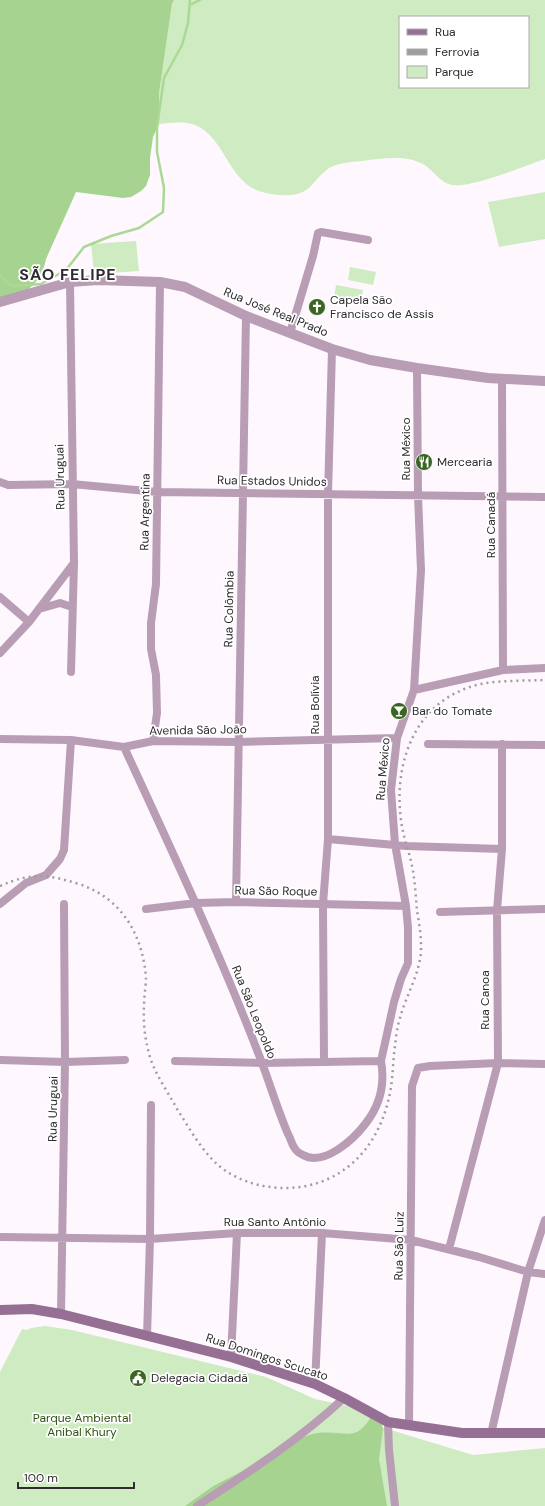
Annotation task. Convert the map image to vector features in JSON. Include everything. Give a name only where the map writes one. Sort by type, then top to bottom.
[{"type":"main road","name":"Rua Domingos Scucato","points":[[0,1310],[32,1309],[61,1314],[231,1356],[316,1384],[388,1422],[462,1433],[545,1433]]},
{"type":"street","points":[[290,333],[314,256],[318,233],[321,232],[368,240]]},
{"type":"street","name":"Rua José Real Prado","points":[[0,302],[70,282],[98,280],[160,282],[186,287],[246,316],[332,349],[370,360],[417,368],[502,379],[545,381]]},
{"type":"street","name":"Rua Uruguai","points":[[70,282],[74,563],[72,672]]},
{"type":"street","name":"Rua Argentina","points":[[153,741],[157,713],[156,675],[151,649],[151,623],[156,584],[160,282]]},
{"type":"street","name":"Rua Colômbia","points":[[236,902],[246,316]]},
{"type":"street","name":"Rua Bolívia","points":[[324,1061],[323,904],[328,839],[328,494],[332,349]]},
{"type":"street","name":"Rua México","points":[[381,1061],[394,1002],[408,963],[408,928],[406,906],[395,844],[391,790],[397,738],[414,690],[421,570],[418,496],[417,368]]},
{"type":"street","name":"Rua Canadá","points":[[502,379],[503,670]]},
{"type":"street","name":"Rua Estados Unidos","points":[[0,482],[8,485],[72,484],[157,492],[545,497]]},
{"type":"street","points":[[0,653],[29,622],[74,563]]},
{"type":"street","points":[[0,597],[29,622]]},
{"type":"street","points":[[39,609],[60,603],[72,607]]},
{"type":"street","points":[[414,690],[503,670],[545,668]]},
{"type":"street","name":"Avenida São João","points":[[0,739],[71,740],[124,747],[153,741],[327,741],[397,738]]},
{"type":"street","points":[[0,904],[26,883],[46,875],[60,859],[64,850],[71,740]]},
{"type":"street","points":[[428,744],[545,745]]},
{"type":"street","name":"Rua Canoa","points":[[449,1249],[498,1063],[497,910],[502,849],[502,744]]},
{"type":"street","name":"Rua São Leopoldo","points":[[124,747],[196,903],[262,1064],[280,1115],[296,1150],[305,1156],[317,1158],[330,1155],[361,1130],[374,1114],[381,1095],[381,1061]]},
{"type":"street","points":[[328,839],[406,846],[502,849]]},
{"type":"street","name":"Rua São Roque","points":[[146,909],[196,903],[236,902],[406,906]]},
{"type":"street","name":"Rua Uruguai","points":[[61,1314],[65,1062],[64,904]]},
{"type":"street","points":[[440,912],[545,909]]},
{"type":"street","points":[[0,1060],[65,1062],[125,1060]]},
{"type":"street","points":[[175,1061],[262,1064],[324,1061],[381,1061]]},
{"type":"street","points":[[498,1063],[545,1064]]},
{"type":"street","name":"Rua São Luiz","points":[[409,1426],[412,1086],[418,1068],[430,1066],[498,1063]]},
{"type":"street","points":[[147,1336],[150,1239],[150,1105]]},
{"type":"street","points":[[491,1434],[528,1272],[545,1220]]},
{"type":"street","points":[[316,1384],[322,1232]]},
{"type":"street","name":"Rua Santo Antônio","points":[[0,1237],[150,1239],[237,1233],[322,1232],[411,1240],[479,1257],[528,1272],[545,1274]]},
{"type":"street","points":[[231,1356],[237,1233]]},
{"type":"street","points":[[197,1506],[286,1446],[318,1422],[344,1398]]},
{"type":"street","points":[[388,1422],[389,1450],[395,1506]]},
{"type":"green space","points":[[0,0],[174,0],[172,4],[159,94],[159,124],[153,137],[150,158],[150,175],[146,186],[131,197],[123,198],[76,192],[46,259],[40,277],[30,288],[0,304]]},
{"type":"green space","points":[[174,0],[545,0],[545,159],[485,180],[461,185],[452,185],[444,182],[423,164],[416,161],[400,158],[384,158],[353,162],[331,167],[309,188],[293,195],[280,195],[262,192],[251,187],[242,180],[214,140],[205,131],[195,125],[186,123],[159,124],[159,94],[172,4]]},
{"type":"green space","points":[[545,192],[545,239],[499,247],[488,202]]},
{"type":"green space","points":[[136,241],[139,271],[94,274],[91,244]]},
{"type":"green space","points":[[350,267],[376,272],[373,285],[348,280]]},
{"type":"green space","points":[[336,285],[363,290],[361,303],[334,297]]},
{"type":"green space","name":"Parque Ambiental Anibal Khury","points":[[45,1326],[72,1330],[266,1377],[315,1399],[374,1411],[368,1423],[473,1455],[545,1448],[545,1506],[0,1506],[0,1372],[22,1329],[27,1330]]},
{"type":"green space","points":[[374,1411],[380,1415],[383,1429],[379,1459],[387,1506],[185,1506],[212,1487],[290,1442],[318,1433],[350,1434],[356,1432],[368,1422]]},
{"type":"waterway","points":[[0,276],[12,286],[41,284],[66,270],[84,247],[111,236],[139,228],[163,212],[164,188],[157,152],[157,127],[164,78],[182,45],[188,23],[190,0]]},
{"type":"waterway","points":[[190,5],[200,0]]},
{"type":"railway","points":[[0,886],[22,878],[40,876],[57,878],[94,890],[107,898],[118,908],[127,919],[134,932],[144,961],[146,977],[144,1025],[150,1057],[162,1084],[203,1149],[223,1169],[247,1182],[274,1188],[302,1187],[315,1184],[341,1172],[353,1163],[363,1153],[378,1129],[384,1115],[391,1087],[398,1025],[421,955],[420,928],[412,864],[402,826],[400,798],[401,775],[406,754],[414,735],[425,717],[440,703],[459,691],[481,684],[505,681],[545,680]]},
{"type":"place","name":"Capela São Francisco de Assis","points":[[317,307]]},
{"type":"place","name":"Mercearia","points":[[424,462]]},
{"type":"place","name":"Bar do Tomate","points":[[399,711]]},
{"type":"place","name":"Delegacia Cidadã","points":[[138,1378]]},
{"type":"district","name":"SÃO FELIPE","points":[[68,274]]}]
